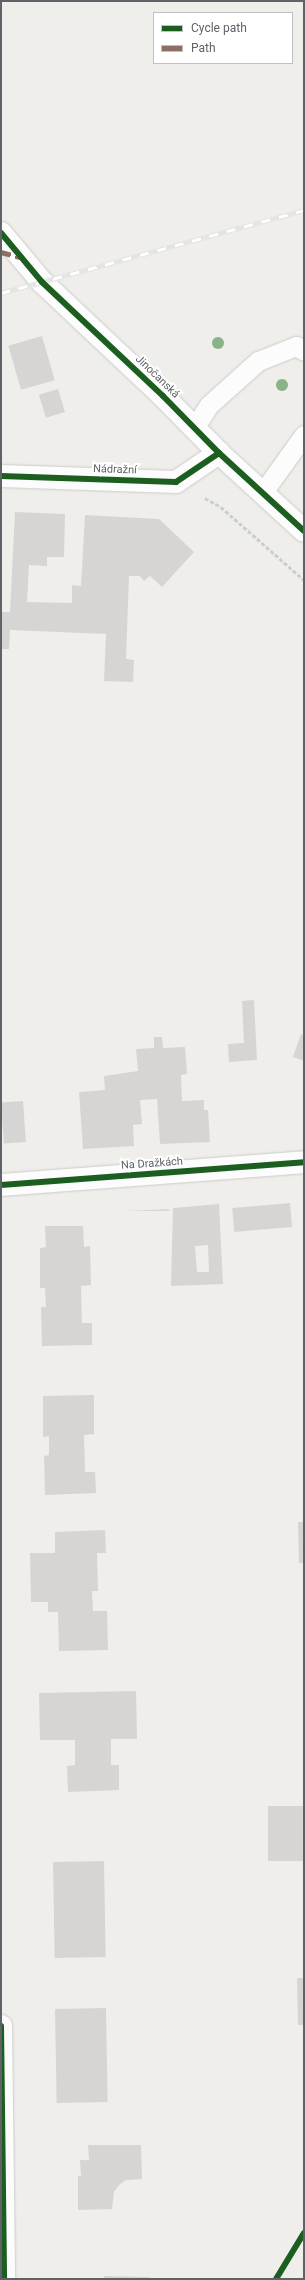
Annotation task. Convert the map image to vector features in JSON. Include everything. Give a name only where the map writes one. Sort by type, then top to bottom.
[{"type":"street","name":"Jinočanská","points":[[1,233],[42,282],[219,453],[304,531]]},
{"type":"street","points":[[176,482],[219,453]]},
{"type":"street","name":"Nádražní","points":[[1,476],[176,482]]},
{"type":"street","name":"Na Dražkách","points":[[1,1185],[304,1162]]},
{"type":"street","points":[[1,2026],[4,2279]]},
{"type":"lane","points":[[194,428],[209,405],[258,361],[296,346],[304,350]]},
{"type":"lane","points":[[263,492],[304,435]]},
{"type":"path","points":[[176,482],[221,507],[304,580]]},
{"type":"building","points":[[42,336],[55,380],[21,390],[8,346]]},
{"type":"building","points":[[58,389],[65,412],[46,418],[39,395]]},
{"type":"building","points":[[15,512],[65,514],[64,557],[47,557],[47,566],[29,565],[27,602],[72,603],[72,585],[81,586],[85,515],[159,519],[194,552],[162,587],[150,576],[144,581],[140,576],[129,576],[126,659],[134,660],[133,682],[104,681],[106,634],[10,630],[9,649],[1,649],[1,612],[10,612]]},
{"type":"building","points":[[254,1000],[257,1060],[229,1062],[228,1044],[244,1043],[242,1001]]},
{"type":"building","points":[[301,1034],[304,1035],[304,1061],[293,1057]]},
{"type":"building","points":[[154,1037],[162,1037],[163,1048],[185,1047],[187,1074],[181,1075],[182,1101],[204,1100],[204,1110],[208,1110],[210,1142],[160,1144],[157,1099],[140,1100],[142,1124],[133,1125],[134,1146],[83,1149],[79,1092],[105,1090],[104,1076],[138,1071],[136,1049],[154,1048]]},
{"type":"building","points":[[23,1101],[26,1142],[4,1143],[1,1103]]},
{"type":"building","points":[[290,1203],[292,1227],[234,1232],[232,1208]]},
{"type":"building","points":[[219,1204],[223,1284],[171,1286],[173,1208]],"holes":[[[208,1245],[209,1272],[197,1272],[195,1246]]]},
{"type":"building","points":[[169,1209],[169,1211],[127,1211]]},
{"type":"building","points":[[45,1226],[83,1226],[84,1247],[90,1246],[91,1285],[81,1286],[82,1323],[92,1323],[92,1345],[42,1346],[41,1307],[46,1307],[45,1288],[40,1288],[40,1248],[46,1247]]},
{"type":"building","points":[[94,1395],[94,1434],[84,1435],[85,1472],[95,1472],[96,1493],[45,1495],[44,1456],[49,1455],[49,1436],[43,1437],[43,1396]]},
{"type":"building","points":[[298,1522],[304,1522],[304,1563],[299,1563]]},
{"type":"building","points":[[105,1530],[106,1553],[97,1553],[98,1591],[92,1591],[93,1611],[107,1611],[108,1650],[59,1651],[58,1612],[48,1612],[48,1602],[31,1602],[30,1553],[55,1553],[55,1532]]},
{"type":"building","points":[[136,1691],[137,1739],[111,1739],[111,1765],[119,1765],[119,1790],[68,1792],[67,1766],[75,1765],[75,1740],[40,1740],[39,1693]]},
{"type":"building","points":[[268,1806],[304,1806],[304,1861],[268,1861]]},
{"type":"building","points":[[104,1861],[106,1957],[55,1958],[53,1862]]},
{"type":"building","points":[[297,1978],[304,1978],[304,2025],[298,2025]]},
{"type":"building","points":[[106,2008],[108,2102],[57,2103],[55,2009]]},
{"type":"building","points":[[88,2145],[141,2145],[142,2179],[126,2180],[119,2185],[114,2192],[112,2209],[78,2210],[78,2176],[81,2176],[80,2160],[89,2160]]},
{"type":"building","points":[[104,2276],[148,2277],[153,2279],[104,2279]]},
{"type":"railway","points":[[1,293],[304,210]]},
{"type":"marked path","points":[[1,252],[20,257]]},
{"type":"cycle path","points":[[1,233],[42,282],[163,396],[219,453],[304,531]]},
{"type":"cycle path","points":[[1,476],[176,482],[219,453]]},
{"type":"cycle path","points":[[1,1185],[304,1162]]},
{"type":"cycle path","points":[[1,2026],[4,2279]]},
{"type":"cycle path","points":[[276,2279],[304,2233]]}]
